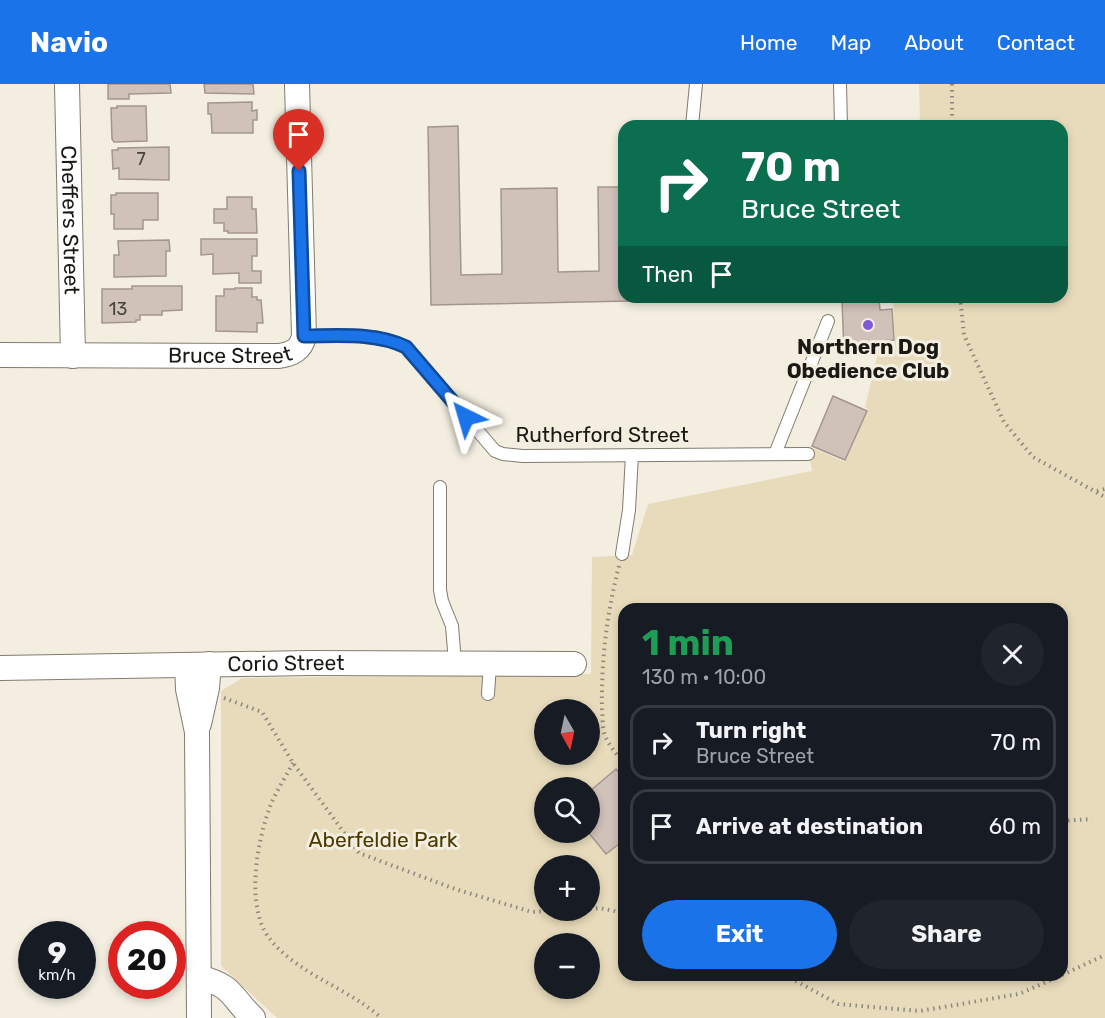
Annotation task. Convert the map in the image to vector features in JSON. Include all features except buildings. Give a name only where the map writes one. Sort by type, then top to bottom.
[{"type":"street","name":"Cheffers Street","points":[[67,84],[73,356]]},
{"type":"street","name":"Bruce Street","points":[[0,355],[279,356],[293,353],[299,348],[304,336],[297,84]]},
{"type":"street","name":"Corio Street","points":[[0,668],[201,672],[455,663],[574,664]]},
{"type":"street","points":[[201,672],[188,689],[197,732],[199,1010],[216,1002],[251,1016]]},
{"type":"street","points":[[199,977],[220,983],[231,992],[251,1016]]},
{"type":"lane","points":[[693,120],[696,84]]},
{"type":"lane","points":[[840,84],[841,120]]},
{"type":"lane","points":[[775,454],[828,321]]},
{"type":"lane","name":"Rutherford Street","points":[[304,336],[373,337],[394,341],[406,347],[499,453],[523,456],[808,454]]},
{"type":"lane","points":[[622,554],[629,510],[632,455]]},
{"type":"lane","points":[[440,487],[440,590],[455,639],[455,663]]},
{"type":"lane","points":[[488,694],[490,663]]},
{"type":"path","points":[[952,84],[952,120]]},
{"type":"path","points":[[961,303],[964,335],[1004,422],[1033,457],[1105,497]]},
{"type":"path","points":[[1096,492],[1105,489]]},
{"type":"path","points":[[618,756],[603,731],[602,696],[611,597],[622,554]]},
{"type":"path","points":[[201,672],[221,687],[221,697],[262,712],[293,763],[359,854],[455,889],[534,912]]},
{"type":"path","points":[[293,763],[272,801],[261,831],[257,867],[258,915],[265,931],[278,949],[303,968],[381,1018]]},
{"type":"path","points":[[1068,821],[1092,819]]},
{"type":"path","points":[[600,908],[618,912]]},
{"type":"path","points":[[1068,972],[1105,955]]},
{"type":"path","points":[[796,981],[838,1004],[920,1011],[1019,994],[1048,981]]},
{"type":"green space","name":"Aberfeldie Park","points":[[919,84],[1105,84],[1105,1018],[277,1018],[221,966],[221,691],[242,678],[591,674],[592,557],[632,555],[648,504],[812,471],[808,446],[845,462],[868,409],[865,407],[878,353],[895,352],[893,303],[1068,303],[1068,120],[920,120]]},
{"type":"place","name":"Northern Dog Obedience Club","points":[[868,325]]},
{"type":"route","points":[[299,171],[304,336],[373,337],[394,341],[406,347],[466,417]]}]
